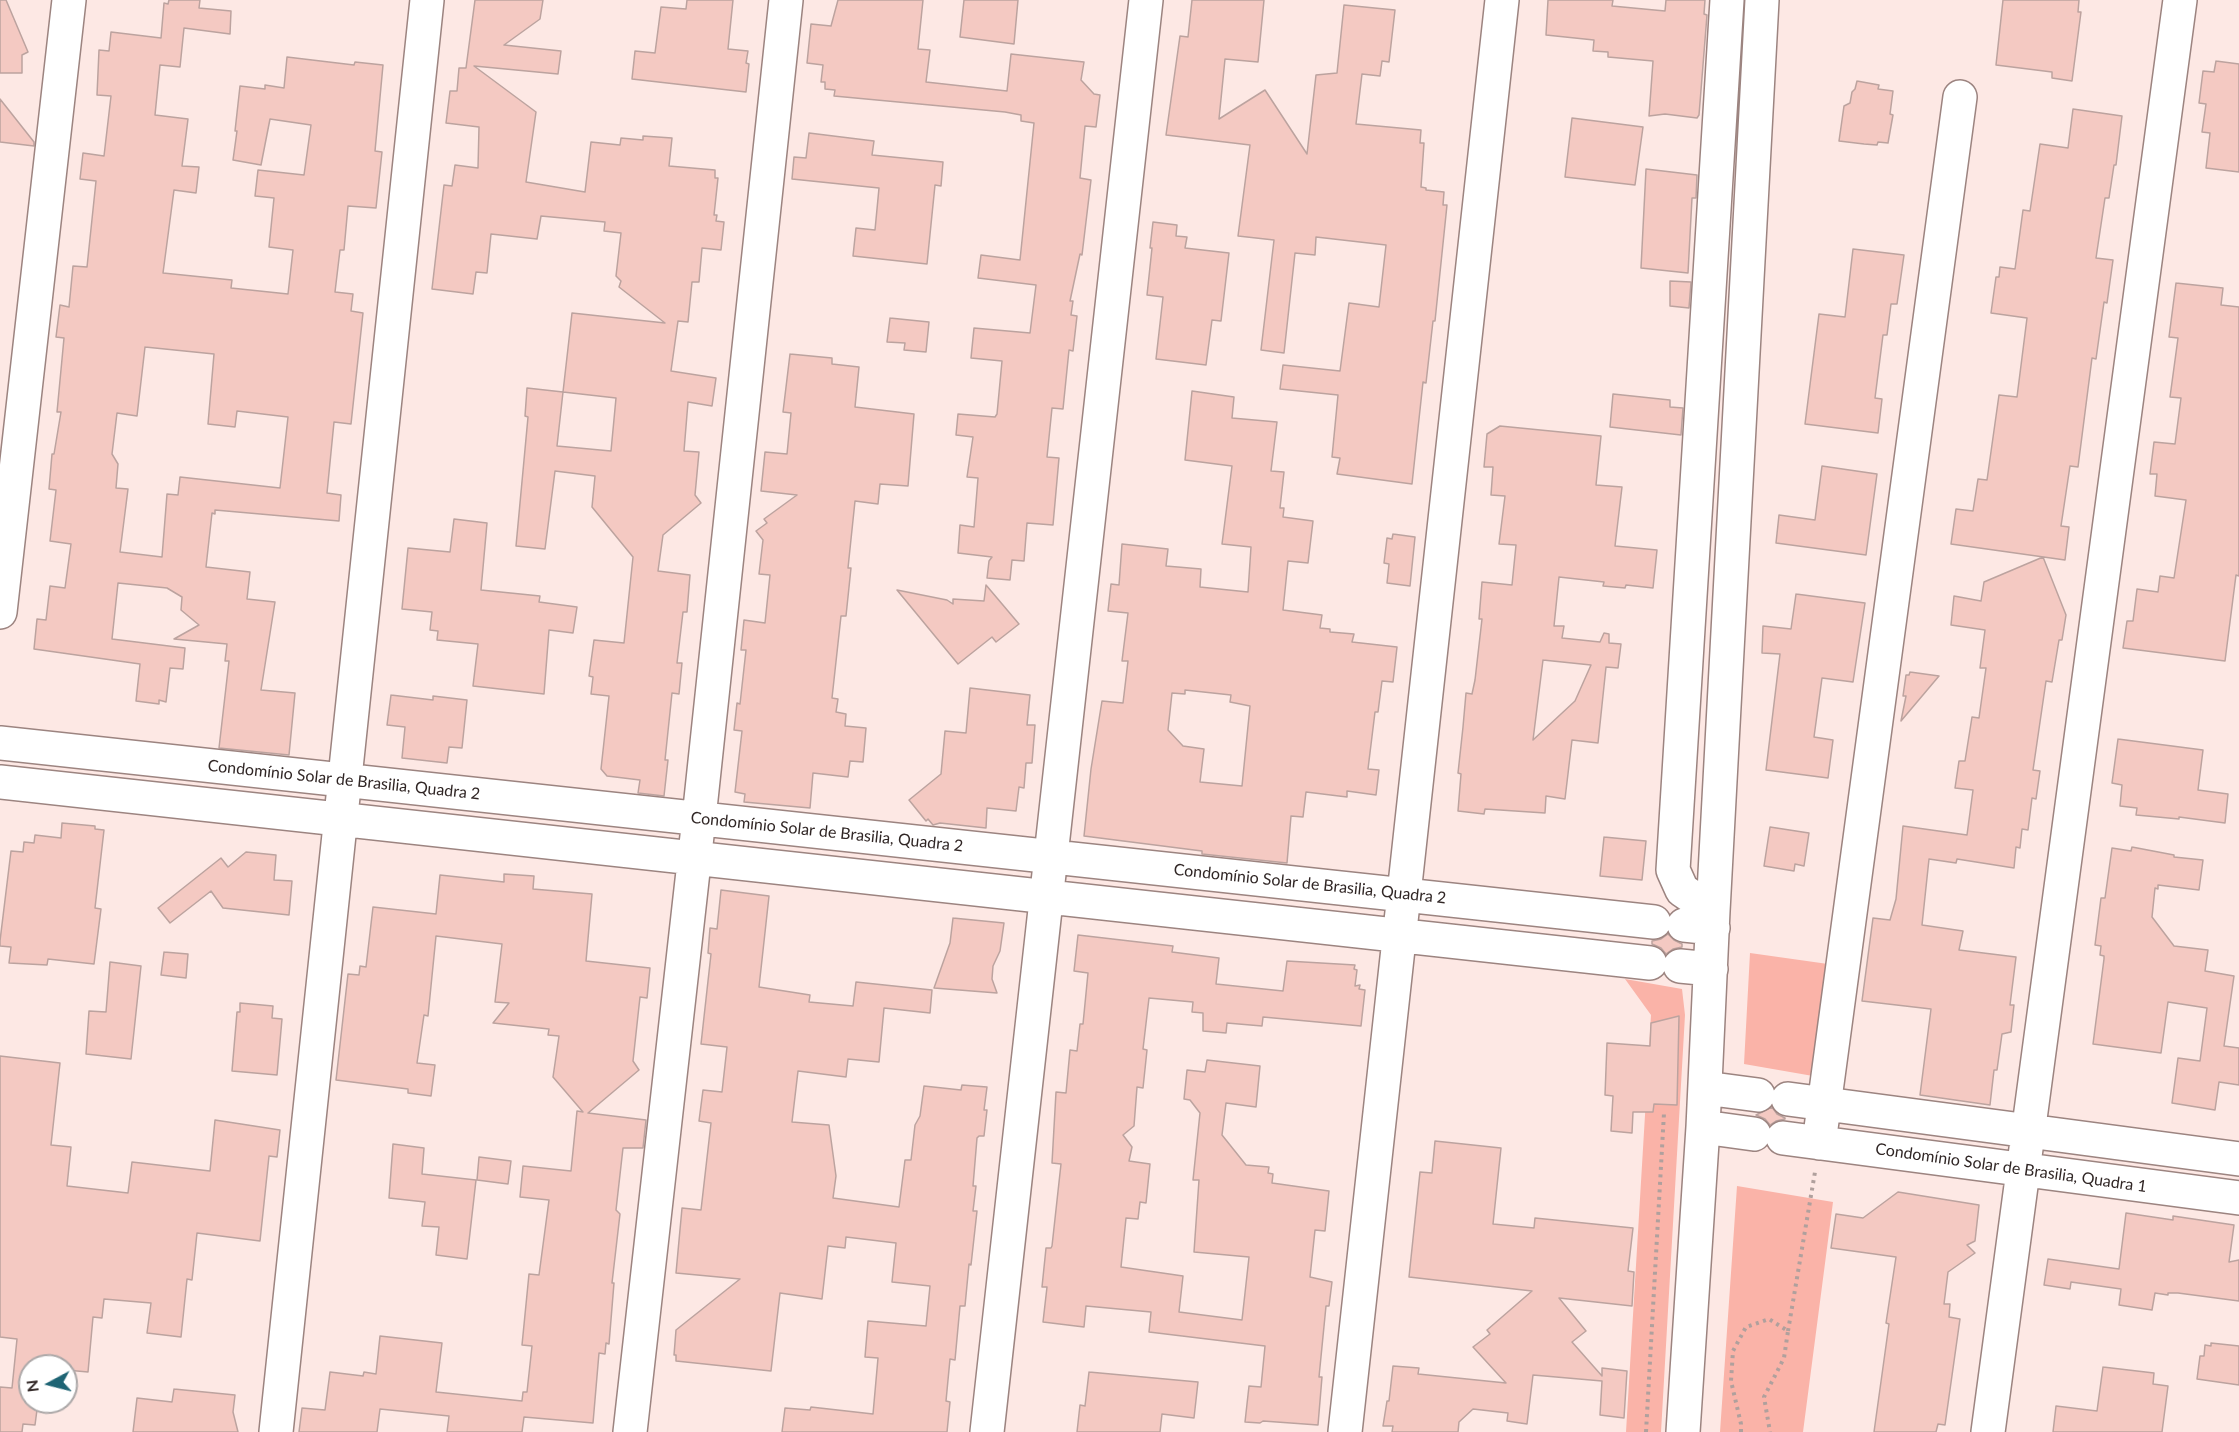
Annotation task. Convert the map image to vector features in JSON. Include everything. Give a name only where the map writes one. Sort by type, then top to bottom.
[{"type":"street","points":[[0,612],[69,0]]},
{"type":"street","points":[[276,1432],[427,0]]},
{"type":"street","points":[[630,1432],[695,858],[786,0]]},
{"type":"street","points":[[987,1432],[1146,0]]},
{"type":"street","points":[[1345,1432],[1502,0]]},
{"type":"street","points":[[1683,1432],[1705,1088],[1667,965],[1679,921],[1682,890],[1673,870],[1727,0]]},
{"type":"street","points":[[1667,965],[1679,921],[1762,0]]},
{"type":"street","points":[[1988,1432],[2180,0]]},
{"type":"street","points":[[1820,1143],[1960,97]]},
{"type":"street","name":"Condomínio Solar de Brasilia, Quadra 2","points":[[0,743],[1403,895],[1679,921]]},
{"type":"street","points":[[0,782],[1667,965]]},
{"type":"street","points":[[1705,1088],[2239,1159]]},
{"type":"street","points":[[1762,1135],[1766,1096]]},
{"type":"street","name":"Condomínio Solar de Brasilia, Quadra 1","points":[[1703,1127],[2239,1198]]},
{"type":"path","points":[[1646,1432],[1664,1113]]},
{"type":"path","points":[[1770,1432],[1764,1397],[1784,1358],[1820,1143]]},
{"type":"path","points":[[1741,1432],[1731,1381],[1733,1351],[1746,1328],[1769,1319],[1788,1331]]},
{"type":"shaded area","points":[[1750,953],[1828,964],[1813,1076],[1744,1064]]},
{"type":"shaded area","points":[[1625,979],[1682,989],[1685,1015],[1661,1432],[1626,1432],[1651,1015]]},
{"type":"shaded area","points":[[1737,1186],[1833,1202],[1803,1432],[1720,1432]]},
{"type":"building","points":[[0,0],[6,0],[28,52],[22,55],[22,73],[0,73]]},
{"type":"building","points":[[169,0],[200,0],[199,8],[231,11],[230,34],[184,28],[180,67],[160,65],[155,115],[188,119],[182,166],[199,167],[196,193],[174,190],[163,273],[232,280],[231,288],[288,294],[293,250],[269,247],[274,198],[255,196],[258,170],[304,175],[311,125],[270,119],[261,165],[233,160],[240,86],[265,89],[265,85],[284,88],[287,57],[354,65],[355,62],[383,65],[375,151],[382,152],[376,208],[348,206],[344,250],[340,250],[335,292],[353,294],[351,311],[363,313],[351,424],[334,422],[327,493],[341,495],[339,521],[215,510],[215,514],[212,513],[206,567],[250,572],[247,599],[275,602],[261,690],[295,693],[289,755],[219,748],[229,661],[225,661],[227,644],[174,639],[199,625],[181,610],[182,597],[167,588],[118,583],[112,639],[185,648],[183,669],[170,668],[166,702],[159,700],[159,704],[136,701],[140,664],[34,649],[37,619],[46,620],[50,586],[65,588],[71,544],[50,541],[56,490],[49,489],[52,454],[54,454],[61,412],[57,412],[64,338],[56,337],[60,305],[69,307],[73,266],[87,267],[96,181],[80,179],[83,153],[104,156],[111,96],[97,95],[99,50],[109,51],[111,32],[161,38],[164,3],[168,4]],"holes":[[[145,347],[214,354],[208,424],[235,427],[237,411],[288,417],[280,488],[180,477],[178,495],[167,494],[162,557],[120,552],[128,489],[116,488],[118,464],[112,454],[117,413],[137,416]]]},
{"type":"building","points":[[475,0],[543,0],[540,19],[504,45],[561,51],[558,74],[474,66],[536,112],[526,182],[585,192],[591,142],[620,145],[621,138],[643,140],[643,136],[672,138],[669,166],[715,170],[715,178],[718,178],[714,215],[717,215],[716,221],[724,222],[721,250],[702,248],[699,282],[692,282],[688,322],[678,321],[671,371],[716,378],[712,406],[688,402],[684,451],[699,452],[695,495],[701,503],[663,535],[658,571],[690,575],[687,612],[683,612],[677,663],[682,663],[679,694],[672,693],[664,796],[638,793],[640,780],[607,776],[601,769],[609,696],[591,694],[593,677],[589,676],[594,640],[624,643],[633,557],[592,507],[595,476],[555,471],[545,549],[516,546],[528,417],[525,416],[527,388],[563,392],[572,313],[665,323],[619,287],[621,281],[616,276],[621,233],[604,231],[605,222],[541,216],[537,239],[491,234],[487,273],[476,272],[473,294],[432,289],[444,185],[452,186],[455,165],[478,168],[479,127],[446,123],[450,91],[457,91],[459,68],[466,68]],"holes":[[[563,392],[616,398],[611,451],[557,446]]]},
{"type":"building","points":[[687,0],[733,0],[728,49],[748,51],[746,92],[632,79],[635,51],[655,53],[661,7],[686,9]]},
{"type":"building","points":[[838,0],[923,0],[918,49],[930,50],[926,82],[1007,91],[1011,54],[1084,62],[1081,80],[1094,94],[1100,95],[1096,127],[1085,126],[1080,178],[1091,180],[1082,255],[1080,254],[1070,301],[1073,301],[1071,315],[1077,316],[1073,351],[1069,350],[1063,409],[1052,408],[1047,457],[1059,458],[1053,525],[1027,523],[1024,561],[1012,560],[1010,580],[987,578],[989,561],[992,557],[958,553],[960,525],[974,527],[978,478],[967,477],[973,437],[956,435],[958,414],[995,417],[997,414],[1002,361],[971,358],[974,328],[1030,333],[1036,285],[978,278],[981,255],[1020,260],[1034,123],[1021,121],[1021,115],[1005,112],[834,96],[835,90],[825,89],[825,82],[821,82],[823,65],[807,63],[811,24],[831,26]]},
{"type":"building","points":[[964,0],[1018,0],[1014,44],[960,37]]},
{"type":"building","points":[[1192,0],[1264,0],[1258,62],[1225,59],[1219,119],[1265,90],[1307,154],[1316,75],[1337,73],[1344,5],[1395,10],[1389,62],[1382,61],[1380,76],[1362,74],[1356,124],[1421,130],[1420,143],[1424,143],[1421,187],[1426,190],[1444,192],[1443,205],[1447,205],[1435,321],[1433,321],[1426,383],[1423,382],[1412,484],[1337,474],[1340,458],[1332,457],[1338,395],[1280,389],[1283,365],[1340,371],[1349,303],[1379,307],[1386,245],[1316,237],[1315,255],[1295,253],[1284,353],[1261,350],[1274,240],[1238,236],[1250,145],[1166,135],[1180,36],[1188,37]]},
{"type":"building","points":[[1548,0],[1613,0],[1612,6],[1665,11],[1666,0],[1705,0],[1704,14],[1707,15],[1697,118],[1665,114],[1649,116],[1653,61],[1608,57],[1608,52],[1593,51],[1594,40],[1546,35]]},
{"type":"building","points":[[2003,0],[2079,0],[2078,12],[2081,12],[2072,81],[2052,78],[2052,72],[1996,65]]},
{"type":"building","points":[[2216,61],[2239,64],[2239,172],[2206,168],[2210,133],[2202,132],[2206,104],[2199,103],[2203,71],[2214,72]]},
{"type":"building","points":[[1857,81],[1879,85],[1878,89],[1893,91],[1890,114],[1893,115],[1888,143],[1878,142],[1877,145],[1839,141],[1844,106],[1850,103]]},
{"type":"building","points":[[0,99],[34,142],[34,146],[0,142]]},
{"type":"building","points":[[2073,109],[2122,116],[2116,165],[2114,165],[2109,198],[2105,198],[2096,258],[2113,260],[2096,359],[2092,358],[2078,467],[2070,466],[2061,526],[2069,527],[2065,560],[1951,544],[1956,509],[1973,511],[1978,479],[1987,480],[1999,395],[2017,397],[2027,318],[1991,313],[1996,277],[1999,277],[2000,267],[2015,269],[2023,210],[2030,211],[2040,144],[2068,148]]},
{"type":"building","points":[[1572,118],[1643,127],[1635,185],[1565,177]]},
{"type":"building","points":[[809,133],[874,141],[872,155],[943,162],[941,186],[935,185],[927,264],[853,256],[856,228],[875,230],[879,188],[792,179],[794,157],[806,158]]},
{"type":"building","points":[[1646,169],[1697,175],[1696,198],[1692,198],[1688,273],[1641,268]]},
{"type":"building","points":[[1153,222],[1177,225],[1176,236],[1187,237],[1185,248],[1229,253],[1221,321],[1212,320],[1206,365],[1156,359],[1163,297],[1147,295]]},
{"type":"building","points":[[1853,249],[1904,255],[1897,304],[1891,304],[1887,335],[1883,335],[1875,398],[1882,399],[1878,433],[1805,424],[1819,314],[1845,317]]},
{"type":"building","points":[[1670,281],[1691,282],[1689,308],[1670,306]]},
{"type":"building","points":[[2176,283],[2223,288],[2221,305],[2239,307],[2239,576],[2236,575],[2225,661],[2123,648],[2127,621],[2133,621],[2137,589],[2158,592],[2160,576],[2174,578],[2186,500],[2155,496],[2157,474],[2150,474],[2154,442],[2175,444],[2181,398],[2170,397],[2178,338],[2169,337]]},
{"type":"building","points":[[890,318],[929,322],[926,352],[904,350],[905,343],[887,342]]},
{"type":"building","points":[[790,354],[832,358],[832,364],[859,367],[855,407],[914,414],[908,486],[880,484],[878,504],[855,501],[846,616],[841,616],[832,698],[838,699],[836,712],[846,714],[845,726],[866,728],[863,762],[850,761],[848,777],[813,773],[810,808],[744,802],[745,794],[735,792],[742,731],[734,730],[737,703],[740,704],[746,650],[741,650],[744,620],[765,623],[770,575],[759,574],[763,540],[756,531],[767,523],[764,519],[797,495],[761,491],[765,452],[787,454],[791,413],[783,412]]},
{"type":"building","points":[[1192,391],[1234,397],[1232,418],[1277,422],[1271,471],[1284,472],[1280,508],[1284,508],[1283,517],[1313,521],[1308,563],[1288,561],[1283,610],[1322,615],[1320,628],[1330,629],[1330,632],[1354,634],[1352,642],[1397,647],[1393,682],[1382,681],[1378,712],[1375,712],[1368,769],[1379,770],[1376,795],[1347,791],[1347,797],[1306,792],[1303,817],[1291,816],[1287,863],[1202,854],[1202,851],[1084,836],[1091,769],[1102,701],[1123,703],[1128,661],[1122,661],[1128,613],[1108,611],[1111,584],[1119,585],[1122,544],[1168,549],[1166,566],[1201,569],[1200,587],[1248,592],[1251,547],[1222,544],[1232,466],[1185,460]],"holes":[[[1185,690],[1231,695],[1230,702],[1250,706],[1242,786],[1200,782],[1204,749],[1183,746],[1168,730],[1172,693],[1185,694]]]},
{"type":"building","points":[[1613,394],[1670,400],[1670,407],[1683,408],[1681,435],[1610,427]]},
{"type":"building","points":[[1500,426],[1601,436],[1596,485],[1622,487],[1615,546],[1657,550],[1653,588],[1626,585],[1625,588],[1603,586],[1604,582],[1559,577],[1554,626],[1564,626],[1562,638],[1600,642],[1604,633],[1609,634],[1609,643],[1621,644],[1618,668],[1606,667],[1598,743],[1572,740],[1565,799],[1546,796],[1545,813],[1485,809],[1484,814],[1458,811],[1461,774],[1458,773],[1466,693],[1472,694],[1475,680],[1482,619],[1479,619],[1482,582],[1512,585],[1516,545],[1499,544],[1505,496],[1491,495],[1493,467],[1484,467],[1487,434]],"holes":[[[1543,660],[1591,665],[1575,701],[1533,740]]]},
{"type":"building","points":[[1822,466],[1877,474],[1866,555],[1776,543],[1779,515],[1815,520]]},
{"type":"building","points":[[454,519],[487,523],[481,590],[540,596],[539,602],[577,607],[573,633],[549,630],[544,694],[473,686],[478,644],[437,640],[438,631],[430,630],[432,612],[402,609],[408,548],[450,552]]},
{"type":"building","points":[[1393,534],[1415,537],[1410,586],[1387,583],[1389,564],[1384,563],[1387,538],[1392,539]]},
{"type":"building","points":[[2043,557],[2066,615],[2052,682],[2046,681],[2033,770],[2040,771],[2036,799],[2032,798],[2028,830],[2022,829],[2020,848],[2016,847],[2014,868],[1957,859],[1956,863],[1929,859],[1922,925],[1963,931],[1959,950],[2016,957],[2010,1005],[2014,1005],[2011,1032],[2002,1034],[1997,1070],[1994,1070],[1990,1105],[1920,1095],[1931,1009],[1862,1001],[1873,918],[1890,920],[1896,899],[1903,826],[1967,835],[1973,790],[1955,788],[1959,761],[1965,761],[1972,717],[1979,718],[1986,668],[1980,668],[1985,630],[1951,625],[1954,596],[1981,601],[1984,582]]},
{"type":"building","points":[[986,585],[1019,624],[996,642],[992,637],[958,664],[897,590],[947,600],[953,604],[953,599],[984,601]]},
{"type":"building","points":[[1796,594],[1865,603],[1853,682],[1822,678],[1814,737],[1833,740],[1828,778],[1766,770],[1780,654],[1762,653],[1763,626],[1791,629]]},
{"type":"building","points":[[1910,672],[1939,676],[1901,721],[1906,696],[1903,696],[1906,675]]},
{"type":"building","points":[[970,688],[1030,695],[1027,725],[1035,725],[1032,763],[1026,763],[1024,788],[1019,787],[1016,811],[987,808],[986,828],[940,823],[933,825],[928,819],[926,821],[909,800],[941,774],[945,731],[966,733]]},
{"type":"building","points":[[391,695],[433,700],[433,696],[467,700],[462,748],[449,747],[447,763],[402,758],[405,727],[387,725]]},
{"type":"building","points":[[2118,739],[2203,750],[2198,790],[2228,794],[2225,823],[2179,817],[2179,819],[2136,815],[2137,808],[2120,806],[2122,785],[2112,783]]},
{"type":"building","points":[[62,823],[95,826],[95,829],[104,830],[95,908],[101,909],[94,964],[48,959],[47,965],[9,963],[11,947],[0,946],[0,941],[11,851],[23,852],[24,842],[34,843],[35,835],[61,838]]},
{"type":"building","points":[[1770,827],[1809,833],[1804,866],[1795,864],[1794,871],[1764,866]]},
{"type":"building","points":[[1604,837],[1646,841],[1642,880],[1600,876]]},
{"type":"building","points":[[2132,847],[2174,855],[2174,857],[2203,860],[2199,890],[2158,885],[2158,889],[2155,888],[2152,917],[2174,946],[2208,950],[2205,971],[2234,976],[2224,1046],[2239,1048],[2239,1085],[2219,1082],[2215,1110],[2172,1103],[2178,1058],[2200,1061],[2207,1008],[2168,1002],[2161,1053],[2093,1044],[2104,959],[2104,956],[2100,955],[2101,946],[2095,945],[2101,898],[2105,898],[2112,848],[2131,851]]},
{"type":"building","points":[[246,852],[276,855],[274,880],[292,881],[289,915],[223,908],[211,891],[170,923],[158,908],[221,858],[228,867]]},
{"type":"building","points":[[504,874],[534,876],[533,889],[592,894],[586,961],[650,968],[647,998],[640,997],[633,1061],[639,1070],[588,1113],[646,1120],[643,1148],[623,1148],[616,1210],[620,1214],[612,1283],[614,1283],[609,1344],[606,1343],[605,1354],[599,1353],[593,1423],[524,1417],[522,1432],[447,1432],[449,1416],[380,1409],[377,1432],[299,1432],[302,1408],[325,1410],[330,1372],[363,1376],[364,1372],[376,1374],[380,1336],[442,1343],[436,1392],[522,1401],[523,1392],[527,1392],[532,1346],[522,1345],[529,1274],[539,1275],[549,1200],[520,1197],[523,1166],[571,1171],[577,1111],[583,1112],[553,1077],[559,1036],[548,1035],[549,1029],[493,1023],[509,1003],[495,1002],[502,944],[436,936],[428,1016],[424,1015],[417,1063],[435,1065],[431,1096],[408,1093],[408,1089],[336,1080],[348,974],[359,975],[360,966],[366,967],[373,907],[436,914],[440,875],[504,882]]},
{"type":"building","points":[[721,890],[769,896],[759,987],[810,995],[809,1002],[853,1006],[856,982],[932,990],[930,1013],[884,1008],[879,1062],[848,1059],[846,1077],[798,1071],[792,1122],[829,1125],[836,1176],[833,1198],[899,1207],[905,1160],[911,1160],[915,1125],[920,1116],[924,1086],[961,1090],[962,1085],[987,1087],[984,1136],[977,1138],[973,1211],[977,1211],[971,1265],[969,1264],[965,1306],[960,1306],[955,1360],[950,1359],[946,1401],[950,1402],[947,1432],[782,1432],[785,1408],[810,1410],[811,1407],[873,1414],[878,1358],[865,1357],[868,1321],[926,1326],[930,1286],[892,1282],[896,1243],[846,1237],[845,1248],[828,1246],[822,1299],[780,1293],[771,1371],[676,1361],[676,1355],[674,1355],[676,1330],[740,1279],[676,1273],[682,1208],[701,1210],[711,1123],[699,1121],[703,1090],[722,1092],[727,1047],[701,1044],[711,954],[708,953],[710,928],[717,929]]},
{"type":"building","points":[[953,918],[1004,923],[1000,951],[993,966],[992,979],[997,993],[934,988],[950,943]]},
{"type":"building","points":[[1668,934],[1682,944],[1682,947],[1666,954],[1661,948],[1652,944],[1652,941]]},
{"type":"building","points":[[1078,935],[1173,946],[1172,952],[1219,958],[1216,984],[1283,991],[1287,961],[1355,965],[1354,969],[1357,970],[1355,986],[1360,985],[1359,989],[1365,990],[1361,1026],[1263,1017],[1262,1026],[1227,1023],[1226,1033],[1203,1031],[1203,1013],[1192,1012],[1193,1002],[1149,998],[1143,1049],[1147,1050],[1143,1088],[1137,1087],[1134,1126],[1123,1135],[1132,1147],[1129,1161],[1150,1164],[1146,1203],[1140,1202],[1138,1219],[1126,1218],[1121,1267],[1183,1276],[1179,1312],[1242,1320],[1249,1257],[1194,1252],[1199,1180],[1193,1180],[1200,1113],[1190,1100],[1184,1099],[1187,1070],[1205,1072],[1207,1060],[1260,1066],[1256,1107],[1226,1103],[1222,1135],[1246,1165],[1269,1167],[1268,1173],[1273,1174],[1272,1183],[1329,1191],[1325,1231],[1315,1230],[1310,1277],[1332,1282],[1329,1306],[1326,1306],[1319,1377],[1322,1377],[1318,1425],[1245,1422],[1249,1386],[1261,1387],[1265,1346],[1149,1332],[1151,1312],[1086,1306],[1084,1327],[1043,1322],[1047,1287],[1042,1287],[1046,1248],[1052,1246],[1061,1164],[1052,1163],[1056,1092],[1066,1093],[1070,1050],[1077,1051],[1080,1024],[1083,1024],[1088,973],[1074,971]]},
{"type":"building","points":[[164,952],[188,954],[186,978],[161,975]]},
{"type":"building","points":[[110,962],[141,966],[131,1059],[86,1054],[89,1011],[106,1012]]},
{"type":"building","points":[[240,1003],[273,1006],[272,1018],[282,1019],[277,1075],[232,1071],[237,1012],[240,1012]]},
{"type":"building","points":[[1679,1016],[1677,1105],[1654,1104],[1653,1112],[1633,1112],[1632,1133],[1611,1131],[1613,1096],[1605,1095],[1607,1043],[1650,1046],[1651,1023]]},
{"type":"building","points":[[0,1056],[60,1063],[51,1145],[71,1147],[67,1186],[128,1193],[132,1162],[210,1171],[215,1120],[280,1130],[277,1157],[269,1156],[260,1241],[197,1233],[192,1280],[187,1279],[181,1337],[147,1333],[151,1303],[104,1299],[102,1318],[93,1317],[88,1372],[78,1371],[78,1354],[18,1354],[18,1414],[36,1414],[35,1425],[23,1424],[22,1432],[0,1432],[0,1387],[12,1388],[17,1339],[0,1337]]},
{"type":"building","points":[[1772,1107],[1785,1119],[1770,1125],[1765,1119],[1756,1115]]},
{"type":"building","points":[[1435,1141],[1501,1148],[1493,1224],[1534,1228],[1535,1218],[1633,1228],[1628,1271],[1634,1272],[1632,1306],[1559,1298],[1586,1331],[1572,1342],[1602,1376],[1602,1368],[1627,1371],[1624,1418],[1600,1415],[1602,1381],[1533,1375],[1527,1424],[1507,1421],[1508,1413],[1473,1409],[1459,1422],[1458,1432],[1392,1432],[1393,1426],[1383,1426],[1387,1401],[1389,1401],[1393,1366],[1419,1368],[1418,1374],[1506,1383],[1473,1347],[1490,1334],[1487,1330],[1532,1291],[1409,1277],[1420,1172],[1432,1173]]},
{"type":"building","points":[[393,1144],[424,1148],[422,1174],[476,1180],[467,1259],[436,1255],[439,1227],[422,1226],[425,1202],[389,1198]]},
{"type":"building","points":[[479,1157],[511,1161],[508,1184],[477,1180]]},
{"type":"building","points":[[1898,1192],[1979,1205],[1975,1241],[1967,1245],[1975,1253],[1948,1272],[1944,1304],[1950,1304],[1949,1317],[1960,1319],[1945,1425],[1938,1424],[1936,1432],[1874,1432],[1896,1257],[1831,1248],[1836,1214],[1863,1218]]},
{"type":"building","points":[[2126,1213],[2173,1220],[2173,1216],[2234,1225],[2229,1262],[2239,1260],[2239,1301],[2178,1293],[2168,1293],[2168,1295],[2155,1293],[2152,1310],[2119,1305],[2121,1289],[2071,1282],[2070,1289],[2044,1285],[2048,1259],[2119,1269]]},
{"type":"building","points":[[2211,1343],[2239,1346],[2239,1385],[2197,1379],[2200,1356],[2204,1356],[2205,1345],[2211,1346]]},
{"type":"building","points":[[2103,1367],[2154,1373],[2153,1384],[2168,1386],[2162,1432],[2053,1432],[2056,1406],[2097,1411]]},
{"type":"building","points":[[1089,1372],[1198,1382],[1194,1418],[1162,1414],[1160,1432],[1077,1432],[1080,1405],[1085,1406]]},
{"type":"building","points":[[174,1389],[235,1395],[233,1412],[238,1432],[133,1432],[137,1398],[172,1402]]}]
